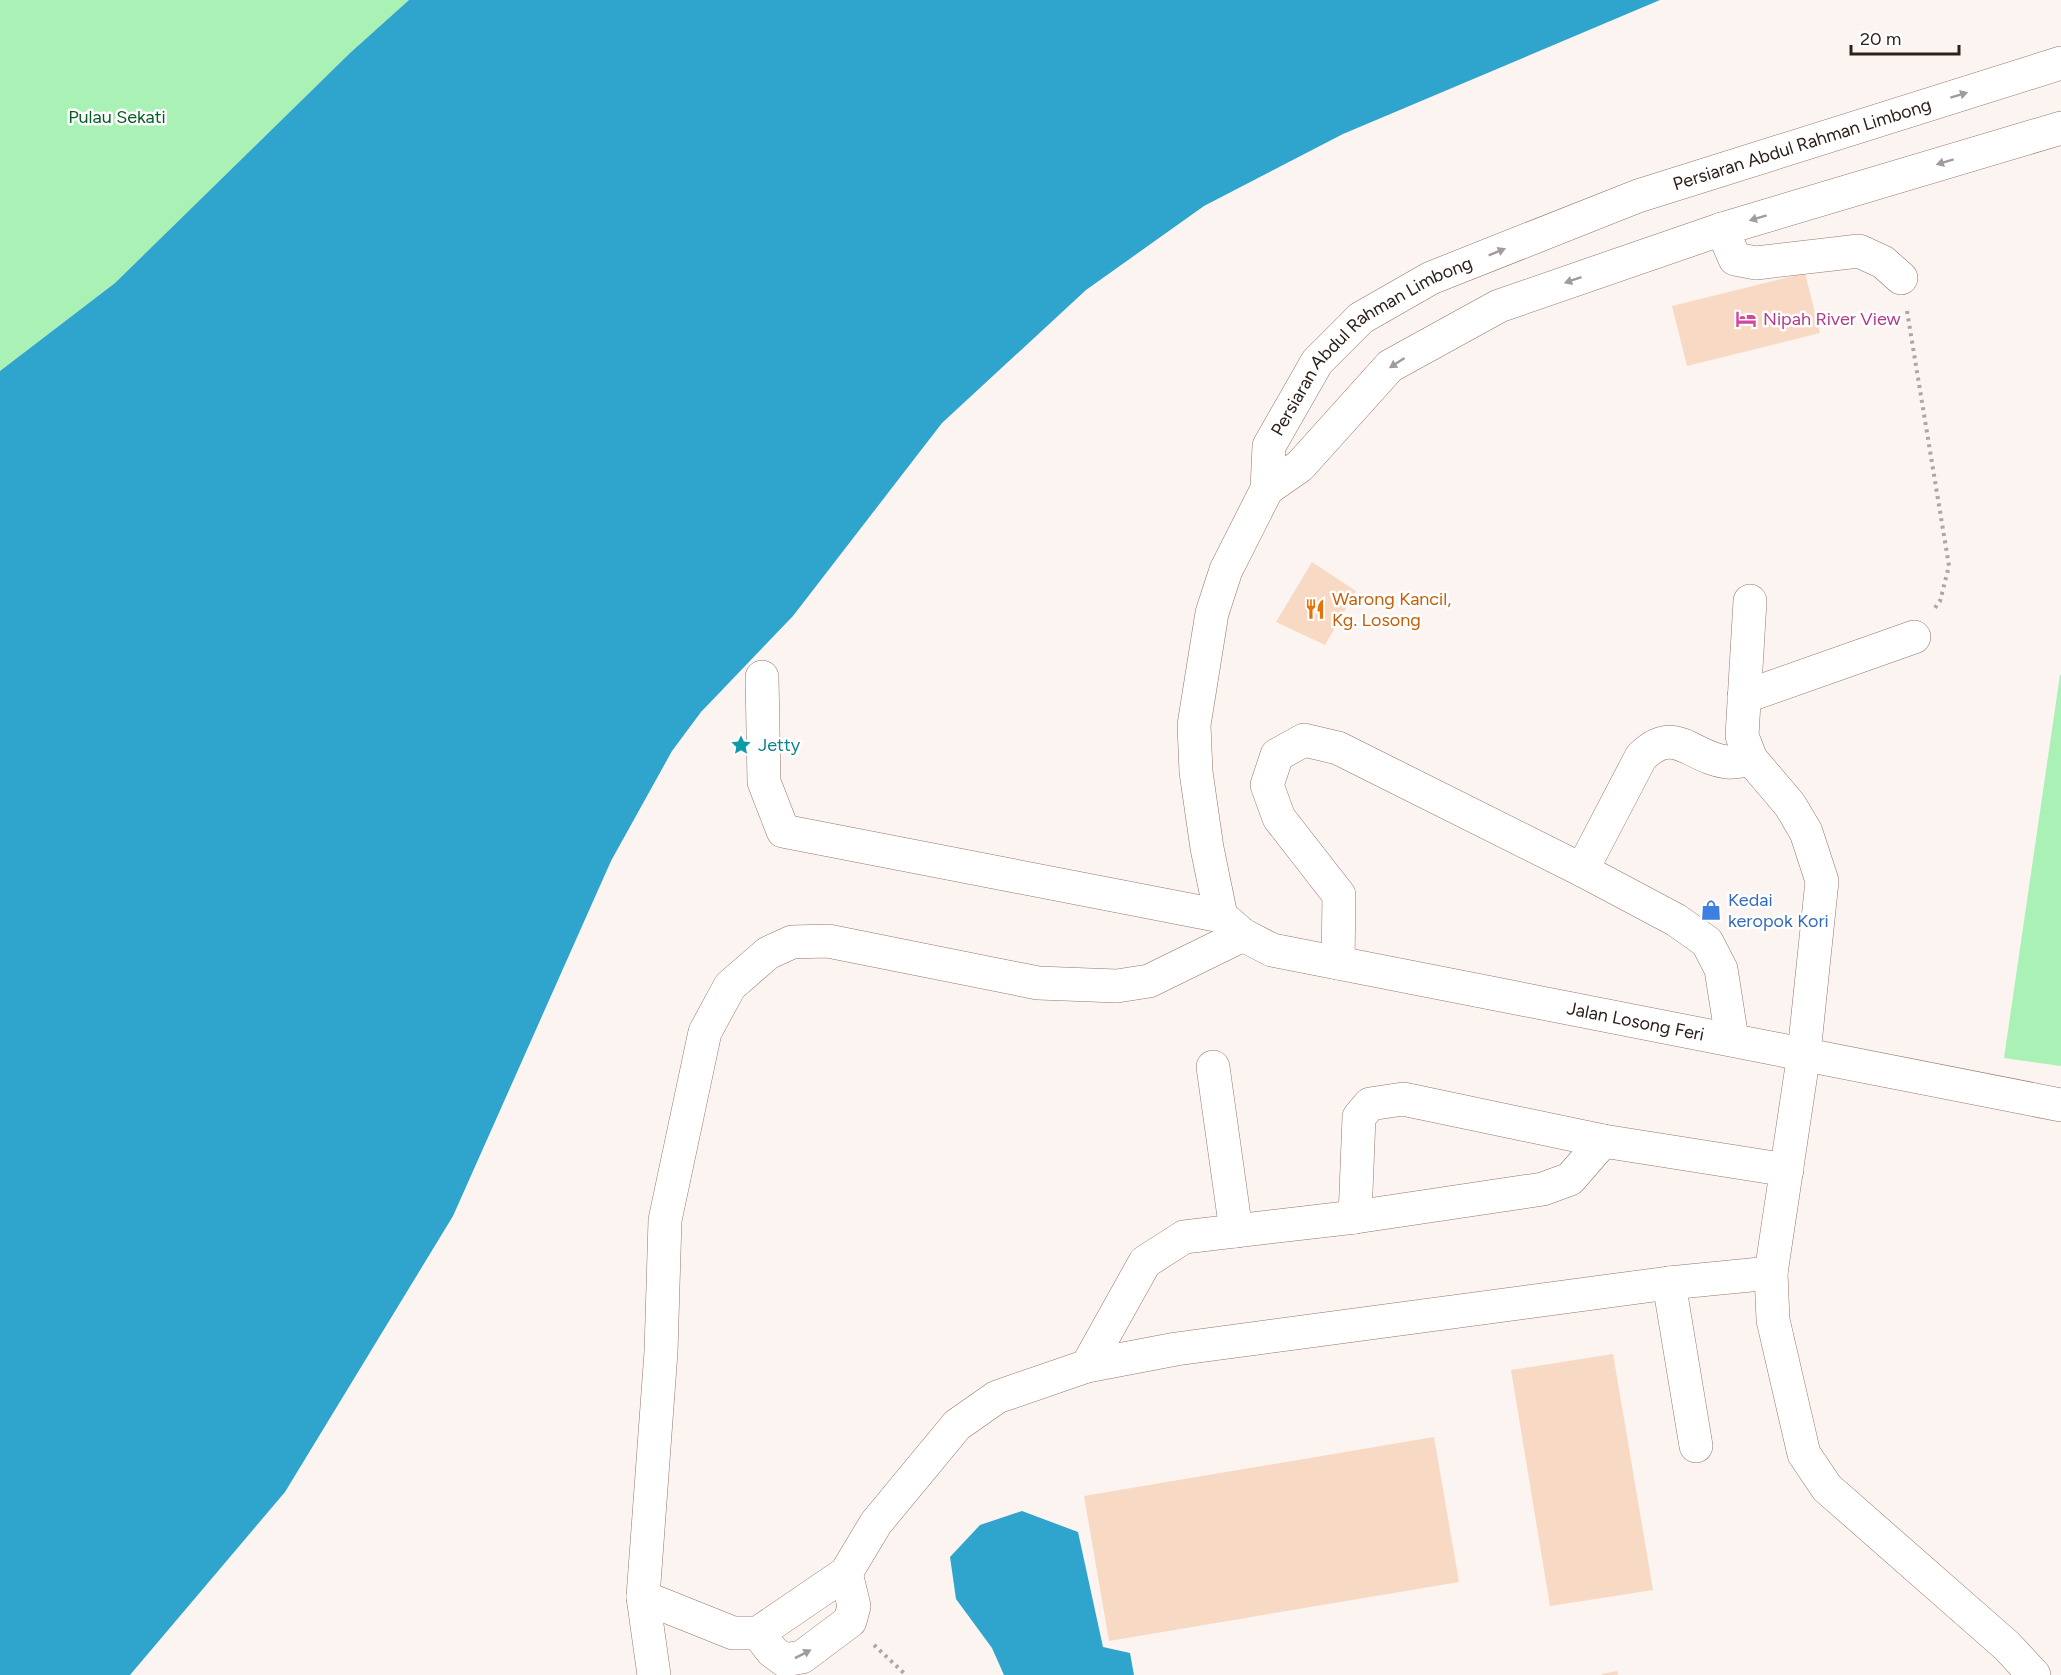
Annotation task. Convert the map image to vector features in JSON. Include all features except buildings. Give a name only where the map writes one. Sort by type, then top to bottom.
[{"type":"street","name":"Persiaran Abdul Rahman Limbong","points":[[1268,489],[1269,446],[1317,362],[1360,318],[1431,278],[1638,196],[2061,63]]},
{"type":"street","name":"Persiaran Abdul Rahman Limbong","points":[[1268,489],[1300,466],[1390,366],[1452,329],[1499,306],[1722,228],[2061,128]]},
{"type":"street","points":[[1722,228],[1736,259],[1756,263],[1859,251],[1883,262],[1901,278]]},
{"type":"street","points":[[654,1675],[643,1598],[661,1352],[665,1220],[705,1032],[730,986],[768,953],[792,942],[828,941],[1038,983],[1117,986],[1149,981],[1232,926],[1207,848],[1196,772],[1194,725],[1212,613],[1226,570],[1268,489]]},
{"type":"street","points":[[1750,601],[1742,736],[1751,759],[1790,805],[1806,832],[1822,881],[1804,1053],[1772,1273],[1773,1320],[1804,1454],[1827,1488],[2004,1660],[2034,1675]]},
{"type":"street","points":[[1744,697],[1914,637]]},
{"type":"street","name":"Jalan Losong Feri","points":[[762,677],[764,782],[783,831],[1232,926],[1272,950],[2061,1105]]},
{"type":"street","points":[[1338,963],[1339,895],[1279,818],[1267,785],[1277,755],[1304,740],[1338,748],[1582,870],[1676,920],[1707,942],[1721,969],[1732,1039]]},
{"type":"street","points":[[1582,870],[1641,757],[1653,745],[1667,740],[1728,763],[1751,759]]},
{"type":"street","points":[[1213,1067],[1236,1231]]},
{"type":"street","points":[[1354,1217],[1359,1117],[1370,1104],[1403,1099],[1603,1141],[1787,1170]]},
{"type":"street","points":[[1087,1366],[1145,1262],[1184,1237],[1354,1217],[1543,1189],[1570,1179],[1603,1141]]},
{"type":"street","points":[[643,1598],[733,1633],[758,1633],[846,1574],[876,1523],[957,1425],[996,1397],[1087,1366],[1176,1349],[1669,1283],[1772,1273]]},
{"type":"street","points":[[1669,1283],[1696,1446]]},
{"type":"street","points":[[758,1633],[772,1651],[784,1660],[802,1657],[850,1622],[854,1606],[846,1574]]},
{"type":"path","points":[[1901,278],[1949,566],[1940,601],[1914,637]]},
{"type":"path","points":[[850,1622],[906,1675]]},
{"type":"green space","name":"Pulau Sekati","points":[[0,0],[409,0],[350,53],[115,283],[0,371]]},
{"type":"green space","points":[[2061,675],[2061,1066],[2004,1058]]},
{"type":"water","points":[[409,0],[1660,0],[1343,134],[1204,206],[1086,290],[942,423],[793,616],[701,712],[672,751],[611,861],[453,1216],[285,1492],[130,1675],[0,1675],[0,371],[115,283],[350,53]]},
{"type":"water","points":[[1022,1511],[1078,1532],[1103,1647],[1130,1653],[1134,1675],[1004,1675],[992,1648],[956,1599],[950,1557],[980,1525]]},
{"type":"place","name":"Nipah River View","points":[[1746,319]]},
{"type":"place","name":"Warong Kancil, Kg. Losong","points":[[1315,609]]},
{"type":"place","name":"Jetty","points":[[741,745]]},
{"type":"place","name":"Kedai keropok Kori","points":[[1711,910]]}]
